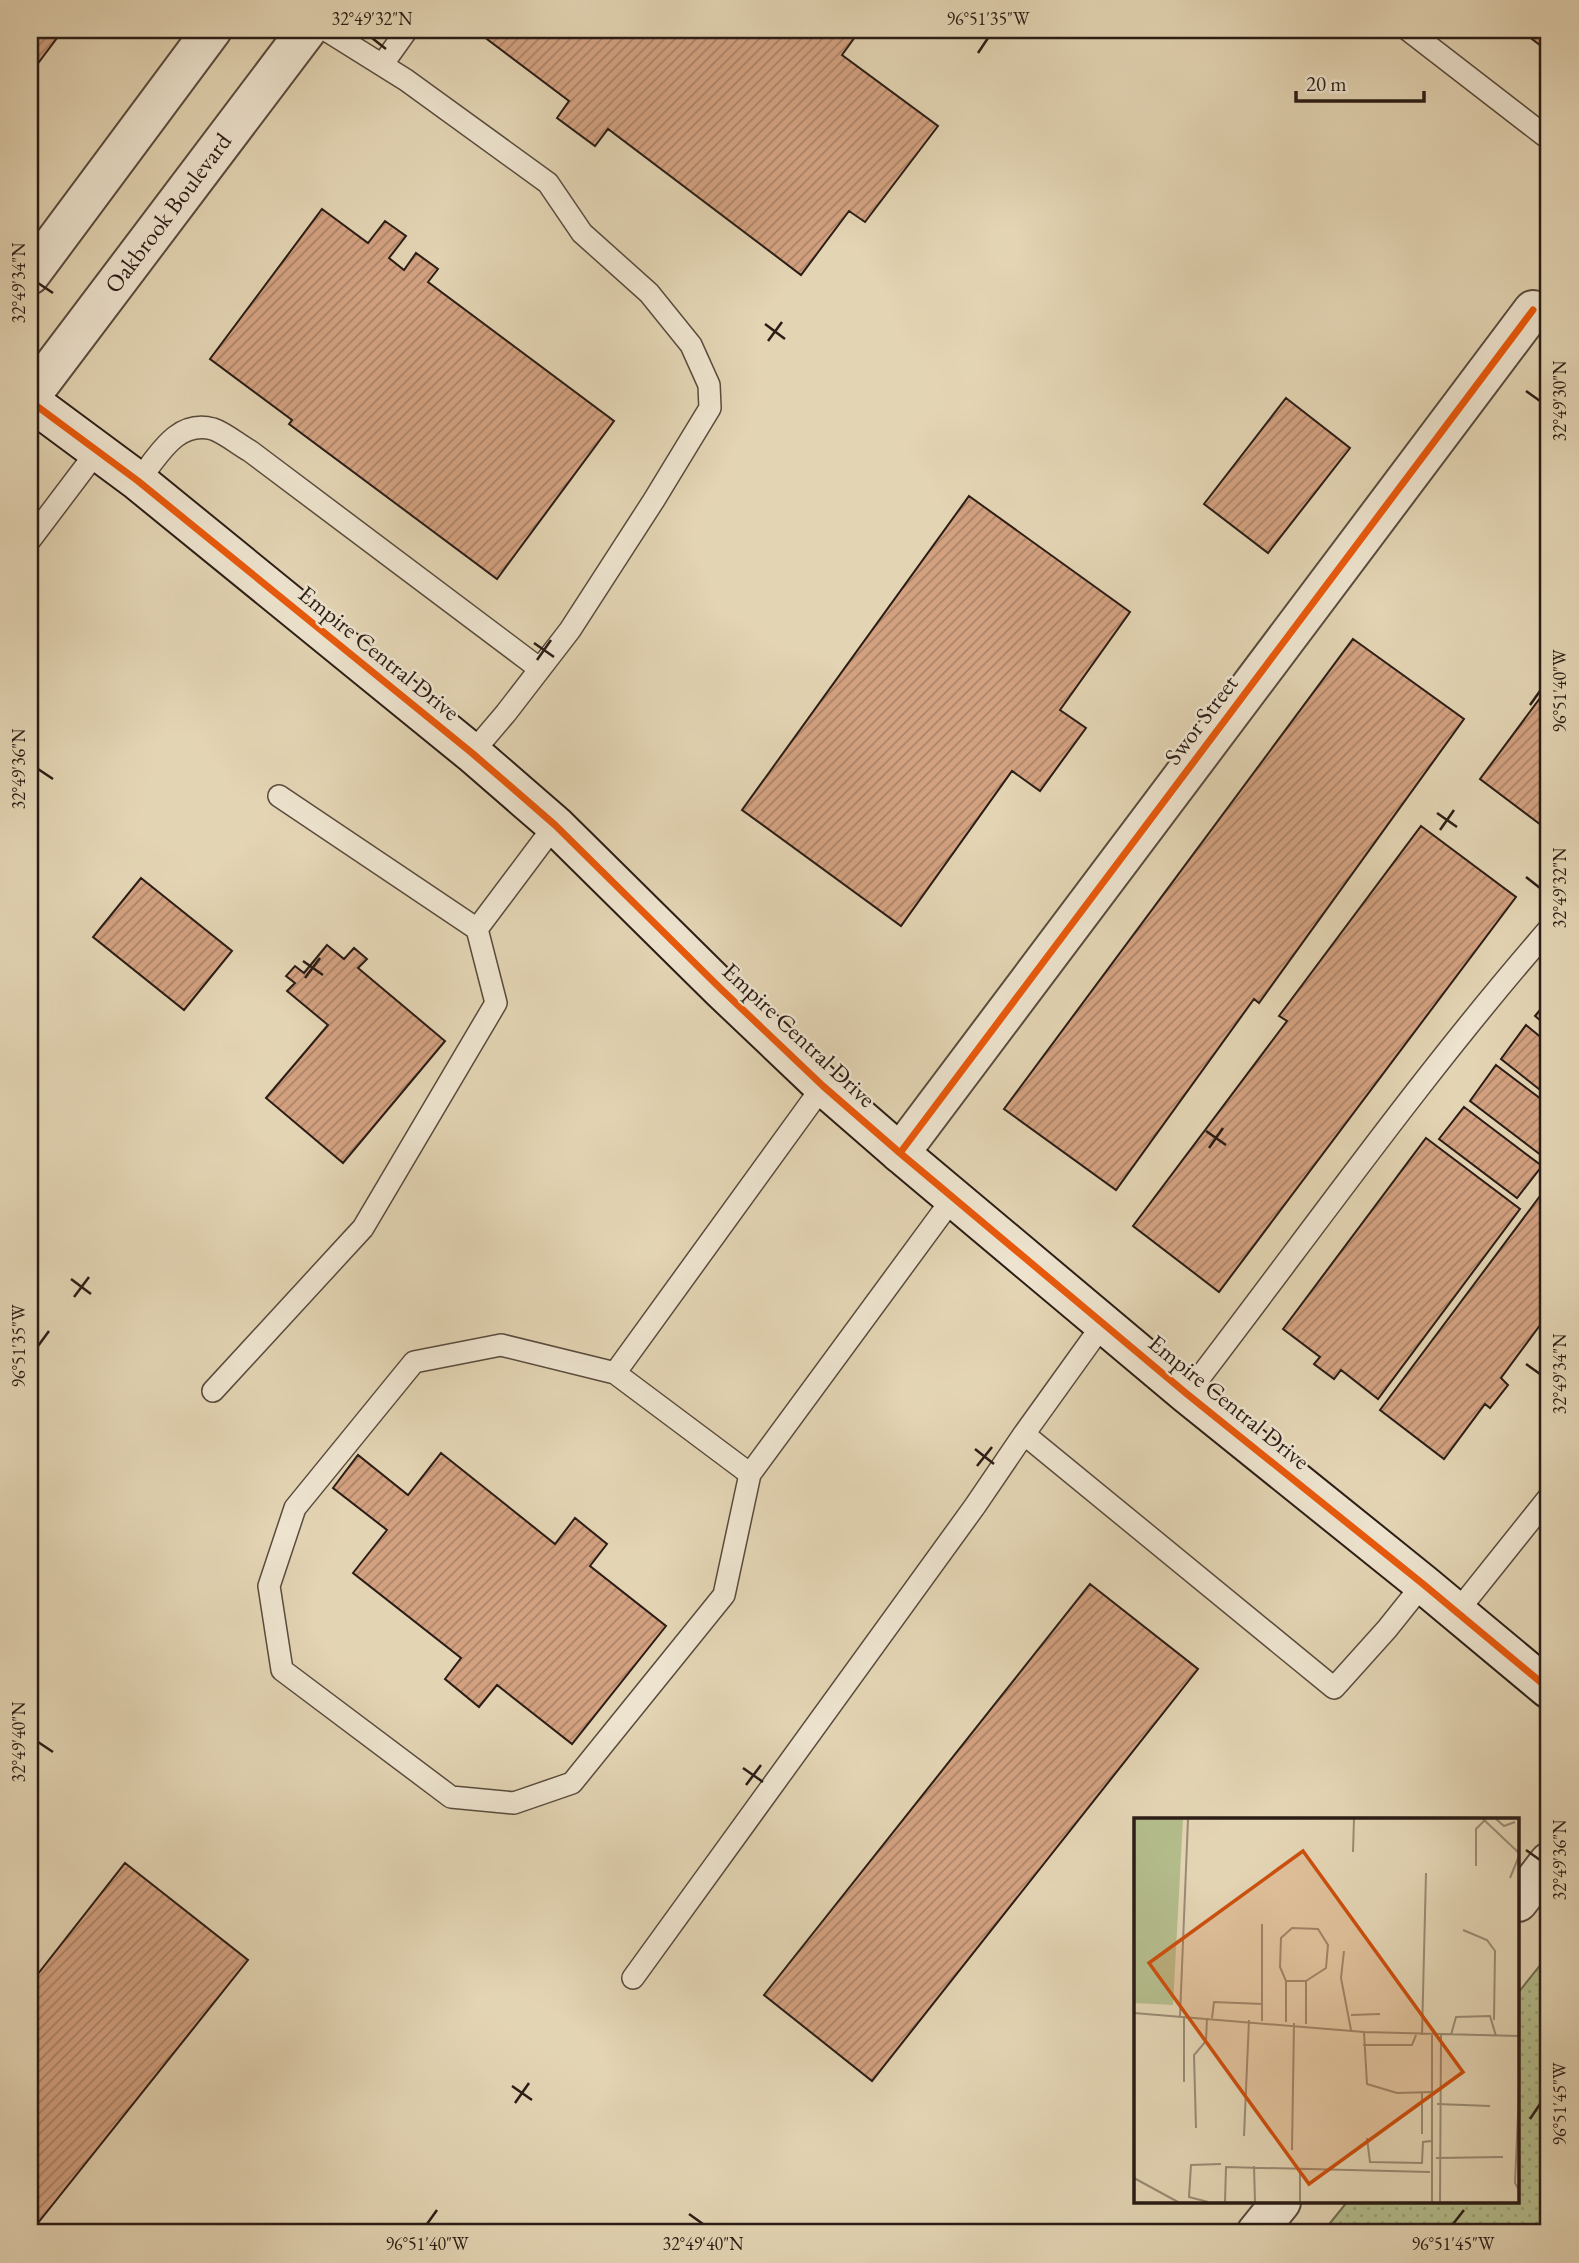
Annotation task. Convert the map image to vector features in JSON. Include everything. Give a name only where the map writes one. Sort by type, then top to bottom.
[{"type":"street","points":[[30,275],[212,30]]},
{"type":"street","name":"Oakbrook Boulevard","points":[[30,399],[307,30]]},
{"type":"street","name":"Swor Street","points":[[900,1153],[1533,310]]},
{"type":"street","name":"Empire Central Drive","points":[[30,399],[138,481],[472,753],[555,825],[823,1086],[900,1153],[1187,1394],[1549,1689]]},
{"type":"street","points":[[1520,1899],[1549,1862]]},
{"type":"street","points":[[1256,2233],[1279,2204]]},
{"type":"lane","points":[[326,30],[382,65],[548,183],[582,233],[649,293],[691,345],[709,385],[710,408],[570,630],[472,753]]},
{"type":"lane","points":[[382,65],[407,30]]},
{"type":"lane","points":[[1408,30],[1549,139]]},
{"type":"lane","points":[[138,481],[174,437],[190,427],[214,429],[250,452],[540,669]]},
{"type":"lane","points":[[30,540],[98,450]]},
{"type":"lane","points":[[213,1391],[363,1228],[496,1003],[477,929],[279,796]]},
{"type":"lane","points":[[477,929],[555,825]]},
{"type":"lane","points":[[1187,1394],[1398,1116],[1504,981],[1549,929]]},
{"type":"lane","points":[[614,1373],[823,1086]]},
{"type":"lane","points":[[750,1474],[614,1373],[501,1345],[414,1362],[295,1508],[269,1586],[282,1670],[451,1797],[514,1803],[572,1783],[724,1595],[750,1474],[953,1198]]},
{"type":"lane","points":[[633,1978],[1104,1324]]},
{"type":"lane","points":[[1024,1434],[1334,1688],[1423,1584]]},
{"type":"lane","points":[[1457,1612],[1549,1497]]},
{"type":"green space","points":[[1549,1954],[1549,2233],[1322,2233],[1345,2204],[1520,2204],[1520,1990]]},
{"type":"building","points":[[30,30],[63,30],[30,74]]},
{"type":"building","points":[[475,30],[860,30],[842,55],[938,126],[865,222],[849,211],[801,275],[608,129],[595,146],[557,118],[569,101]]},
{"type":"building","points":[[1520,30],[1549,30],[1549,52]]},
{"type":"building","points":[[322,209],[368,243],[385,221],[406,236],[389,258],[404,270],[416,253],[438,269],[428,282],[614,421],[497,579],[289,424],[292,420],[210,359]]},
{"type":"building","points":[[1286,398],[1350,448],[1268,553],[1204,504]]},
{"type":"building","points":[[969,496],[1130,612],[1060,710],[1086,728],[1040,791],[1012,771],[901,926],[742,810]]},
{"type":"building","points":[[1353,639],[1464,719],[1259,1003],[1254,999],[1116,1190],[1004,1109]]},
{"type":"building","points":[[1549,686],[1549,831],[1480,779]]},
{"type":"building","points":[[1421,826],[1516,897],[1219,1292],[1133,1226],[1287,1021],[1279,1016]]},
{"type":"building","points":[[141,878],[232,951],[184,1010],[93,937]]},
{"type":"building","points":[[327,945],[344,959],[354,948],[367,959],[358,968],[445,1041],[343,1163],[266,1098],[328,1025],[287,991],[295,983],[286,976],[295,966],[304,973]]},
{"type":"building","points":[[1549,999],[1549,1028],[1535,1016]]},
{"type":"building","points":[[1526,1025],[1549,1044],[1549,1097],[1501,1059]]},
{"type":"building","points":[[1496,1065],[1549,1105],[1549,1156],[1546,1159],[1470,1101]]},
{"type":"building","points":[[1464,1107],[1542,1166],[1517,1198],[1439,1139]]},
{"type":"building","points":[[1426,1138],[1520,1209],[1378,1399],[1341,1370],[1334,1379],[1314,1364],[1320,1357],[1283,1329]]},
{"type":"building","points":[[1549,1184],[1549,1313],[1501,1378],[1508,1385],[1490,1408],[1485,1404],[1444,1459],[1380,1410]]},
{"type":"building","points":[[441,1453],[555,1544],[575,1518],[607,1544],[590,1566],[666,1626],[572,1744],[497,1685],[479,1707],[445,1679],[461,1658],[353,1573],[387,1530],[333,1488],[358,1455],[408,1495]]},
{"type":"building","points":[[1090,1584],[1198,1669],[872,2081],[764,1995]]},
{"type":"building","points":[[125,1863],[248,1960],[30,2233],[30,1984]]},
{"type":"cycle path","points":[[900,1153],[1533,310]]},
{"type":"cycle path","points":[[30,401],[138,481],[472,753],[555,825],[823,1086],[900,1153],[1187,1394],[1549,1689]]}]
